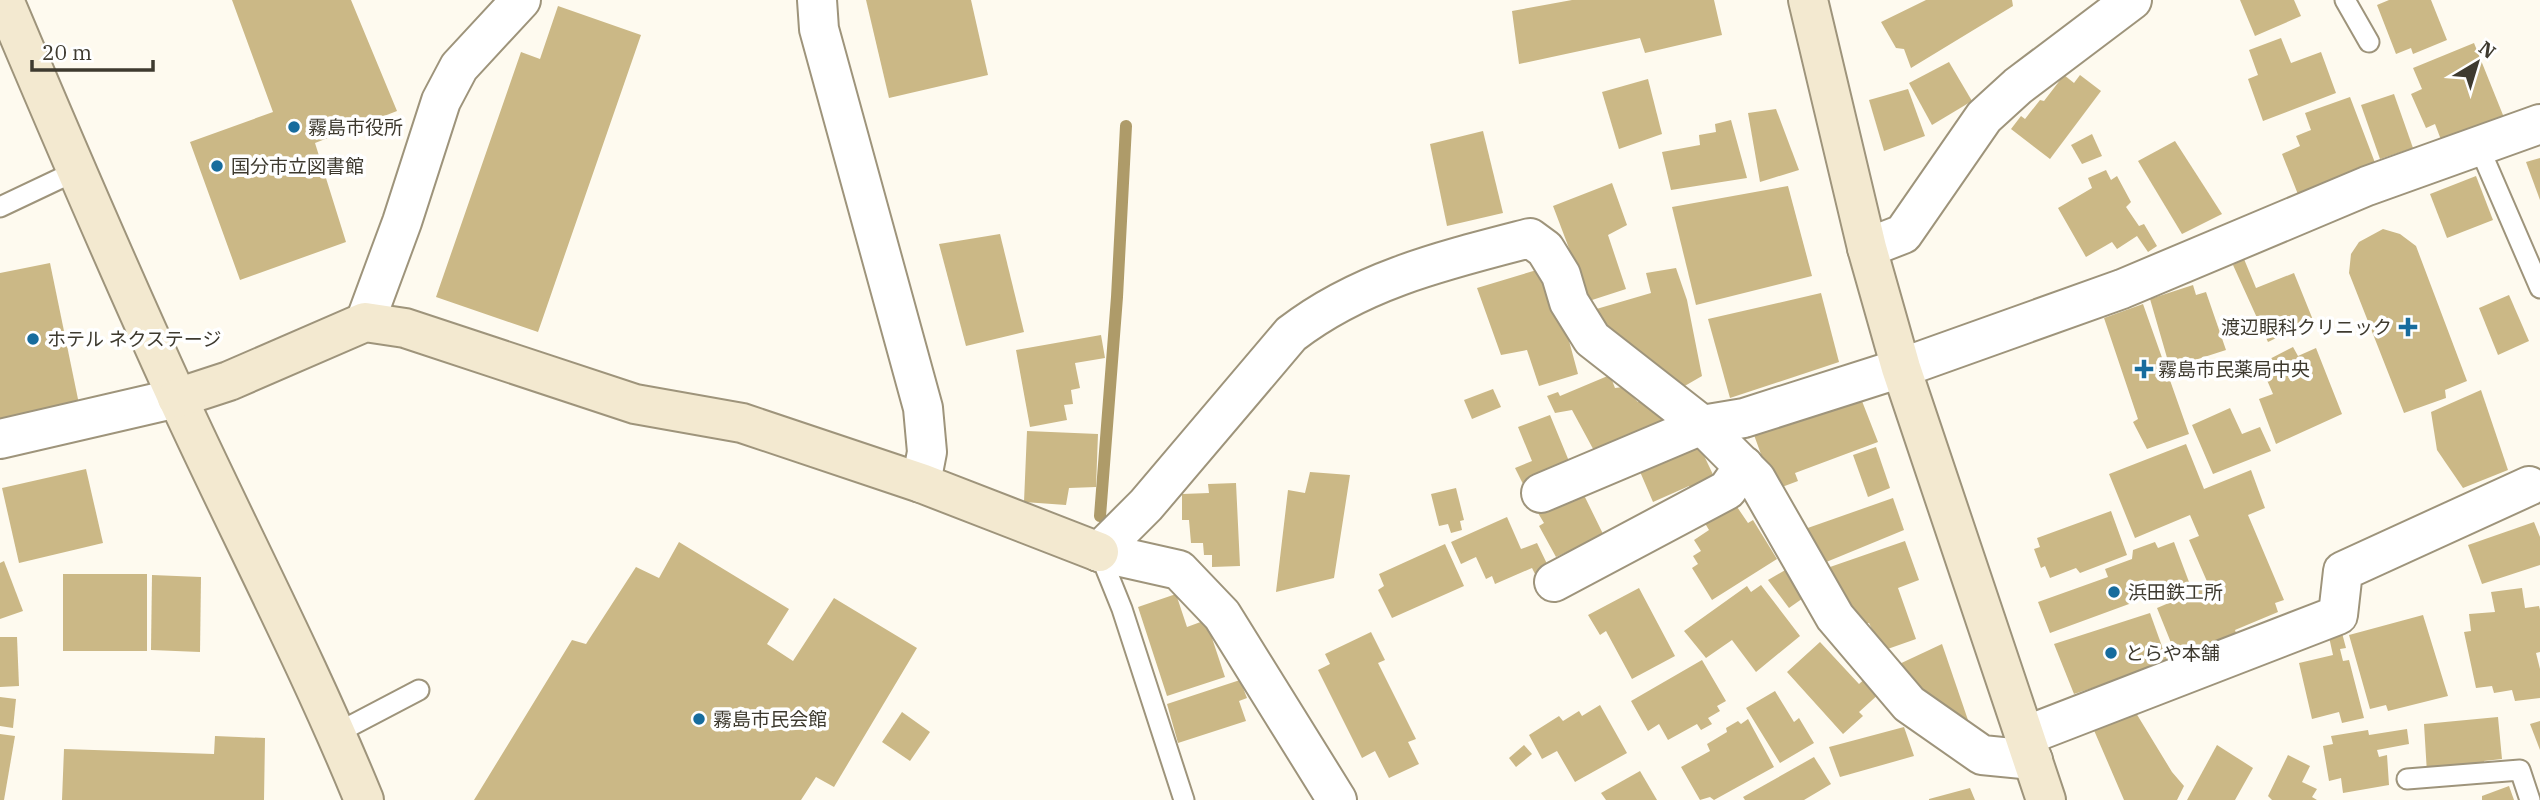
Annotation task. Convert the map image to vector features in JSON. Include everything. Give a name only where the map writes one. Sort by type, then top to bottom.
[{"type":"street","points":[[4,0],[75,171],[177,398],[337,733],[364,800]]},
{"type":"street","points":[[365,321],[402,222],[441,101],[459,67],[521,0]]},
{"type":"street","points":[[817,0],[819,29],[923,408],[927,452],[921,483]]},
{"type":"street","points":[[1808,0],[1867,248],[1901,368],[2046,800]]},
{"type":"street","points":[[1867,248],[1903,234],[1984,117],[2018,86],[2132,0]]},
{"type":"street","points":[[1541,493],[1702,425],[1744,418],[1901,368],[2122,289],[2367,186],[2540,124]]},
{"type":"street","points":[[1099,552],[1146,505],[1291,334],[1320,312],[1416,267],[1530,238],[1545,249],[1561,275],[1569,302],[1592,339],[1702,425],[1756,479],[1835,617],[1909,705],[1982,755],[2029,748],[2338,615],[2343,571],[2529,486]]},
{"type":"street","points":[[0,439],[177,398],[229,381],[365,321],[405,328],[635,404],[742,424],[921,483],[1099,552],[1179,570],[1222,615],[1337,800]]},
{"type":"street","points":[[1553,582],[1727,490],[1744,467]]},
{"type":"lane","points":[[2345,0],[2369,42]]},
{"type":"lane","points":[[2479,147],[2540,288]]},
{"type":"lane","points":[[0,207],[75,171]]},
{"type":"lane","points":[[1099,552],[1122,609],[1185,800]]},
{"type":"lane","points":[[337,733],[419,690]]},
{"type":"lane","points":[[2407,779],[2520,770],[2530,800]]},
{"type":"building","name":"霧島市役所","points":[[232,0],[351,0],[397,111],[315,143],[346,242],[240,280],[190,142],[273,112]]},
{"type":"building","points":[[866,0],[971,0],[988,75],[889,98]]},
{"type":"building","points":[[1572,0],[1714,0],[1722,35],[1645,53],[1640,38],[1519,64],[1512,11]]},
{"type":"building","points":[[1926,0],[2012,0],[2013,6],[1911,68],[1904,49],[1896,48],[1881,22]]},
{"type":"building","points":[[2240,0],[2294,0],[2301,16],[2255,36]]},
{"type":"building","points":[[2389,0],[2431,0],[2447,40],[2413,54],[2411,48],[2396,54],[2377,5]]},
{"type":"building","points":[[558,6],[641,35],[538,332],[436,297],[521,52],[540,59]]},
{"type":"building","points":[[2281,38],[2291,63],[2321,52],[2336,93],[2263,121],[2248,79],[2258,75],[2249,50]]},
{"type":"building","points":[[2474,43],[2505,120],[2443,145],[2435,124],[2426,128],[2411,94],[2422,89],[2413,68]]},
{"type":"building","points":[[1949,62],[1972,101],[1932,125],[1909,83]]},
{"type":"building","points":[[2064,75],[2074,83],[2080,75],[2101,91],[2050,159],[2011,129],[2021,116],[2025,119],[2040,100],[2044,101]]},
{"type":"building","points":[[1648,79],[1662,134],[1619,149],[1602,92]]},
{"type":"building","points":[[1908,89],[1925,136],[1884,151],[1869,100]]},
{"type":"building","points":[[2394,94],[2413,148],[2380,159],[2361,105]]},
{"type":"building","points":[[2350,97],[2377,168],[2299,197],[2282,154],[2300,146],[2296,136],[2311,130],[2305,113]]},
{"type":"building","points":[[1776,109],[1799,170],[1760,182],[1748,113]]},
{"type":"building","points":[[1731,120],[1747,178],[1671,190],[1662,152],[1700,145],[1699,135],[1716,132],[1715,124]]},
{"type":"building","points":[[1483,131],[1503,213],[1447,226],[1430,144]]},
{"type":"building","points":[[2092,134],[2102,156],[2082,164],[2071,145]]},
{"type":"building","points":[[2175,141],[2222,214],[2182,234],[2138,161]]},
{"type":"building","points":[[2540,158],[2540,200],[2526,162]]},
{"type":"building","points":[[2106,170],[2111,180],[2117,176],[2131,202],[2126,207],[2139,226],[2144,224],[2157,246],[2148,252],[2137,236],[2117,249],[2112,242],[2086,257],[2058,208],[2092,188],[2088,178]]},
{"type":"building","points":[[2476,176],[2493,220],[2447,238],[2430,194]]},
{"type":"building","points":[[1612,183],[1627,225],[1608,235],[1626,289],[1589,301],[1553,206]]},
{"type":"building","points":[[1788,186],[1812,276],[1696,305],[1672,207]]},
{"type":"building","name":"渡辺眼科クリニック","points":[[2383,229],[2400,234],[2416,246],[2467,381],[2445,390],[2446,398],[2404,413],[2349,273],[2351,254],[2359,242]]},
{"type":"building","points":[[1000,234],[1024,332],[966,346],[939,244]]},
{"type":"building","points":[[2244,259],[2256,288],[2294,273],[2313,320],[2268,342],[2233,265]]},
{"type":"building","name":"ホテル ネクステージ","points":[[50,263],[79,404],[0,420],[0,273]]},
{"type":"building","points":[[1676,268],[1687,300],[1702,376],[1676,391],[1604,337],[1593,310],[1651,293],[1646,273]]},
{"type":"building","points":[[1540,269],[1558,300],[1578,374],[1539,386],[1527,350],[1501,355],[1477,288]]},
{"type":"building","points":[[2193,285],[2196,295],[2206,292],[2226,350],[2170,368],[2150,299]]},
{"type":"building","points":[[1821,293],[1839,362],[1730,398],[1708,319]]},
{"type":"building","points":[[2509,295],[2529,341],[2498,355],[2479,308]]},
{"type":"building","name":"霧島市民薬局中央","points":[[2143,304],[2189,434],[2147,449],[2133,422],[2138,419],[2104,318]]},
{"type":"building","points":[[1101,335],[1105,358],[1075,363],[1080,388],[1071,390],[1073,404],[1064,405],[1067,420],[1030,427],[1016,350]]},
{"type":"building","points":[[2293,347],[2298,356],[2316,348],[2342,414],[2276,444],[2259,399],[2273,394],[2260,364]]},
{"type":"building","points":[[1610,375],[1615,388],[1623,387],[1638,402],[1644,398],[1678,426],[1598,458],[1572,410],[1555,413],[1547,396],[1558,392],[1560,396]]},
{"type":"building","points":[[1493,389],[1501,407],[1472,419],[1464,400]]},
{"type":"building","points":[[2481,390],[2508,470],[2463,488],[2437,450],[2431,412]]},
{"type":"building","points":[[1860,396],[1878,442],[1795,473],[1798,481],[1774,490],[1754,435]]},
{"type":"building","points":[[2230,408],[2242,434],[2260,427],[2271,451],[2213,474],[2192,425]]},
{"type":"building","points":[[1550,415],[1571,466],[1525,488],[1515,468],[1532,461],[1518,427]]},
{"type":"building","points":[[1027,431],[1098,434],[1096,487],[1069,488],[1066,505],[1024,502]]},
{"type":"building","points":[[1698,443],[1718,485],[1695,498],[1689,486],[1653,502],[1638,467]]},
{"type":"building","points":[[2186,444],[2204,489],[2251,470],[2265,508],[2248,515],[2284,600],[2275,603],[2278,612],[2235,630],[2239,641],[2180,665],[2157,608],[2209,586],[2189,540],[2199,536],[2190,515],[2135,538],[2109,474]]},
{"type":"building","points":[[1876,447],[1890,488],[1868,497],[1853,455]]},
{"type":"building","points":[[86,469],[103,543],[19,563],[2,488]]},
{"type":"building","points":[[1310,472],[1350,475],[1334,578],[1276,592],[1288,490],[1305,493]]},
{"type":"building","points":[[1236,483],[1240,566],[1212,567],[1212,555],[1204,555],[1203,543],[1191,543],[1189,520],[1182,520],[1182,494],[1209,493],[1208,484]]},
{"type":"building","points":[[1456,488],[1464,520],[1460,521],[1462,530],[1451,533],[1448,524],[1439,526],[1431,494]]},
{"type":"building","points":[[1581,489],[1605,538],[1588,551],[1584,544],[1556,557],[1539,526],[1544,523],[1538,513]]},
{"type":"building","points":[[1893,498],[1904,530],[1819,565],[1802,530]]},
{"type":"building","points":[[1733,501],[1748,523],[1753,520],[1777,559],[1712,600],[1692,568],[1698,564],[1693,556],[1701,551],[1694,540],[1709,530],[1703,520]]},
{"type":"building","points":[[2111,511],[2127,555],[2080,573],[2076,568],[2050,578],[2045,566],[2041,568],[2034,549],[2040,547],[2037,538]]},
{"type":"building","points":[[1507,517],[1521,549],[1537,543],[1549,568],[1535,574],[1532,568],[1495,584],[1492,576],[1486,579],[1476,557],[1461,564],[1451,542]]},
{"type":"building","points":[[2534,522],[2540,537],[2540,565],[2482,584],[2468,545]]},
{"type":"building","points":[[1905,541],[1919,580],[1898,588],[1916,639],[1882,651],[1869,623],[1859,627],[1850,604],[1842,605],[1830,567]]},
{"type":"building","name":"霧島市民会館","points":[[679,542],[789,609],[767,644],[793,661],[834,598],[917,648],[834,787],[816,777],[801,800],[474,800],[572,640],[586,644],[636,567],[659,578]]},
{"type":"building","name":"浜田鉄工所","points":[[2155,542],[2158,548],[2174,542],[2189,582],[2050,633],[2038,602],[2108,577],[2105,569],[2132,559],[2133,550]]},
{"type":"building","points":[[1445,544],[1464,586],[1392,618],[1378,590],[1384,586],[1379,574]]},
{"type":"building","points":[[4,561],[23,611],[0,619],[0,563]]},
{"type":"building","points":[[1787,569],[1806,596],[1789,608],[1768,580]]},
{"type":"building","points":[[63,574],[147,574],[147,651],[63,651]]},
{"type":"building","points":[[152,575],[201,577],[200,652],[151,650]]},
{"type":"building","points":[[1761,585],[1800,636],[1756,672],[1732,640],[1706,658],[1684,631],[1747,586],[1751,592]]},
{"type":"building","points":[[1639,588],[1675,656],[1632,679],[1606,631],[1600,635],[1588,615]]},
{"type":"building","points":[[2522,588],[2525,608],[2539,606],[2540,610],[2540,652],[2536,653],[2540,669],[2540,698],[2515,701],[2512,690],[2494,693],[2492,686],[2476,688],[2464,632],[2471,631],[2469,614],[2495,612],[2491,592]]},
{"type":"building","points":[[1176,594],[1187,627],[1206,620],[1225,677],[1167,696],[1138,607]]},
{"type":"building","name":"とらや本舗","points":[[2150,613],[2168,663],[2074,694],[2054,644]]},
{"type":"building","points":[[2423,615],[2448,696],[2388,711],[2386,705],[2370,709],[2349,635]]},
{"type":"building","points":[[1371,632],[1385,660],[1378,663],[1416,739],[1408,742],[1419,764],[1389,778],[1375,751],[1362,758],[1318,670],[1330,664],[1325,654]]},
{"type":"building","points":[[2342,633],[2346,648],[2340,649],[2343,661],[2349,660],[2364,718],[2342,723],[2339,712],[2312,719],[2299,663],[2333,655],[2329,637]]},
{"type":"building","points":[[0,637],[17,637],[19,686],[0,687]]},
{"type":"building","points":[[1820,642],[1859,684],[1867,677],[1881,692],[1859,712],[1863,716],[1843,734],[1787,672]]},
{"type":"building","points":[[1942,644],[1969,723],[1964,729],[1895,666]]},
{"type":"building","points":[[1702,660],[1726,701],[1717,706],[1720,711],[1708,718],[1712,724],[1701,730],[1697,724],[1668,740],[1659,724],[1648,731],[1631,701]]},
{"type":"building","points":[[1240,680],[1247,698],[1239,701],[1246,721],[1178,743],[1167,704]]},
{"type":"building","points":[[1775,691],[1794,722],[1799,718],[1814,743],[1780,763],[1746,708]]},
{"type":"building","points":[[0,697],[16,699],[13,728],[0,726]]},
{"type":"building","points":[[1600,705],[1627,753],[1575,782],[1557,751],[1542,759],[1529,735],[1559,716],[1563,721],[1579,711],[1582,716]]},
{"type":"building","points":[[902,712],[930,732],[910,761],[882,742]]},
{"type":"building","points":[[2136,713],[2172,772],[2184,786],[2177,800],[2124,800],[2093,728]]},
{"type":"building","points":[[2498,717],[2502,759],[2484,761],[2485,768],[2427,773],[2424,724]]},
{"type":"building","points":[[1748,719],[1774,767],[1714,800],[1710,797],[1700,800],[1681,767],[1710,751],[1707,744],[1727,732],[1726,728]]},
{"type":"building","points":[[2540,721],[2540,750],[2530,724]]},
{"type":"building","points":[[1904,727],[1914,756],[1840,777],[1829,747]]},
{"type":"building","points":[[2407,729],[2409,744],[2377,750],[2379,757],[2387,755],[2389,785],[2343,793],[2341,778],[2329,781],[2323,746],[2333,744],[2331,736],[2368,730],[2369,735]]},
{"type":"building","points":[[0,734],[15,736],[4,800],[0,800]]},
{"type":"building","points":[[215,736],[265,738],[264,800],[62,800],[64,749],[214,754]]},
{"type":"building","points":[[1524,745],[1532,754],[1516,767],[1509,758]]},
{"type":"building","points":[[2217,745],[2253,768],[2235,800],[2187,800]]},
{"type":"building","points":[[2288,755],[2310,766],[2302,782],[2317,789],[2312,797],[2317,800],[2272,800],[2268,796]]},
{"type":"building","points":[[1814,757],[1831,784],[1804,800],[1745,800],[1743,797]]},
{"type":"building","points":[[1640,771],[1657,800],[1606,800],[1601,793]]},
{"type":"building","points":[[2509,786],[2514,800],[2482,800],[2482,796]]},
{"type":"building","points":[[1970,788],[1975,800],[1929,800],[1929,799]]},
{"type":"waterway","points":[[1100,516],[1117,297],[1126,126]]},
{"type":"place","name":"霧島市役所","points":[[294,127]]},
{"type":"place","name":"国分市立図書館","points":[[217,166]]},
{"type":"place","name":"渡辺眼科クリニック","points":[[2408,327]]},
{"type":"place","name":"ホテル ネクステージ","points":[[33,339]]},
{"type":"place","name":"霧島市民薬局中央","points":[[2144,369]]},
{"type":"place","name":"浜田鉄工所","points":[[2114,592]]},
{"type":"place","name":"とらや本舗","points":[[2111,653]]},
{"type":"place","name":"霧島市民会館","points":[[699,719]]}]
